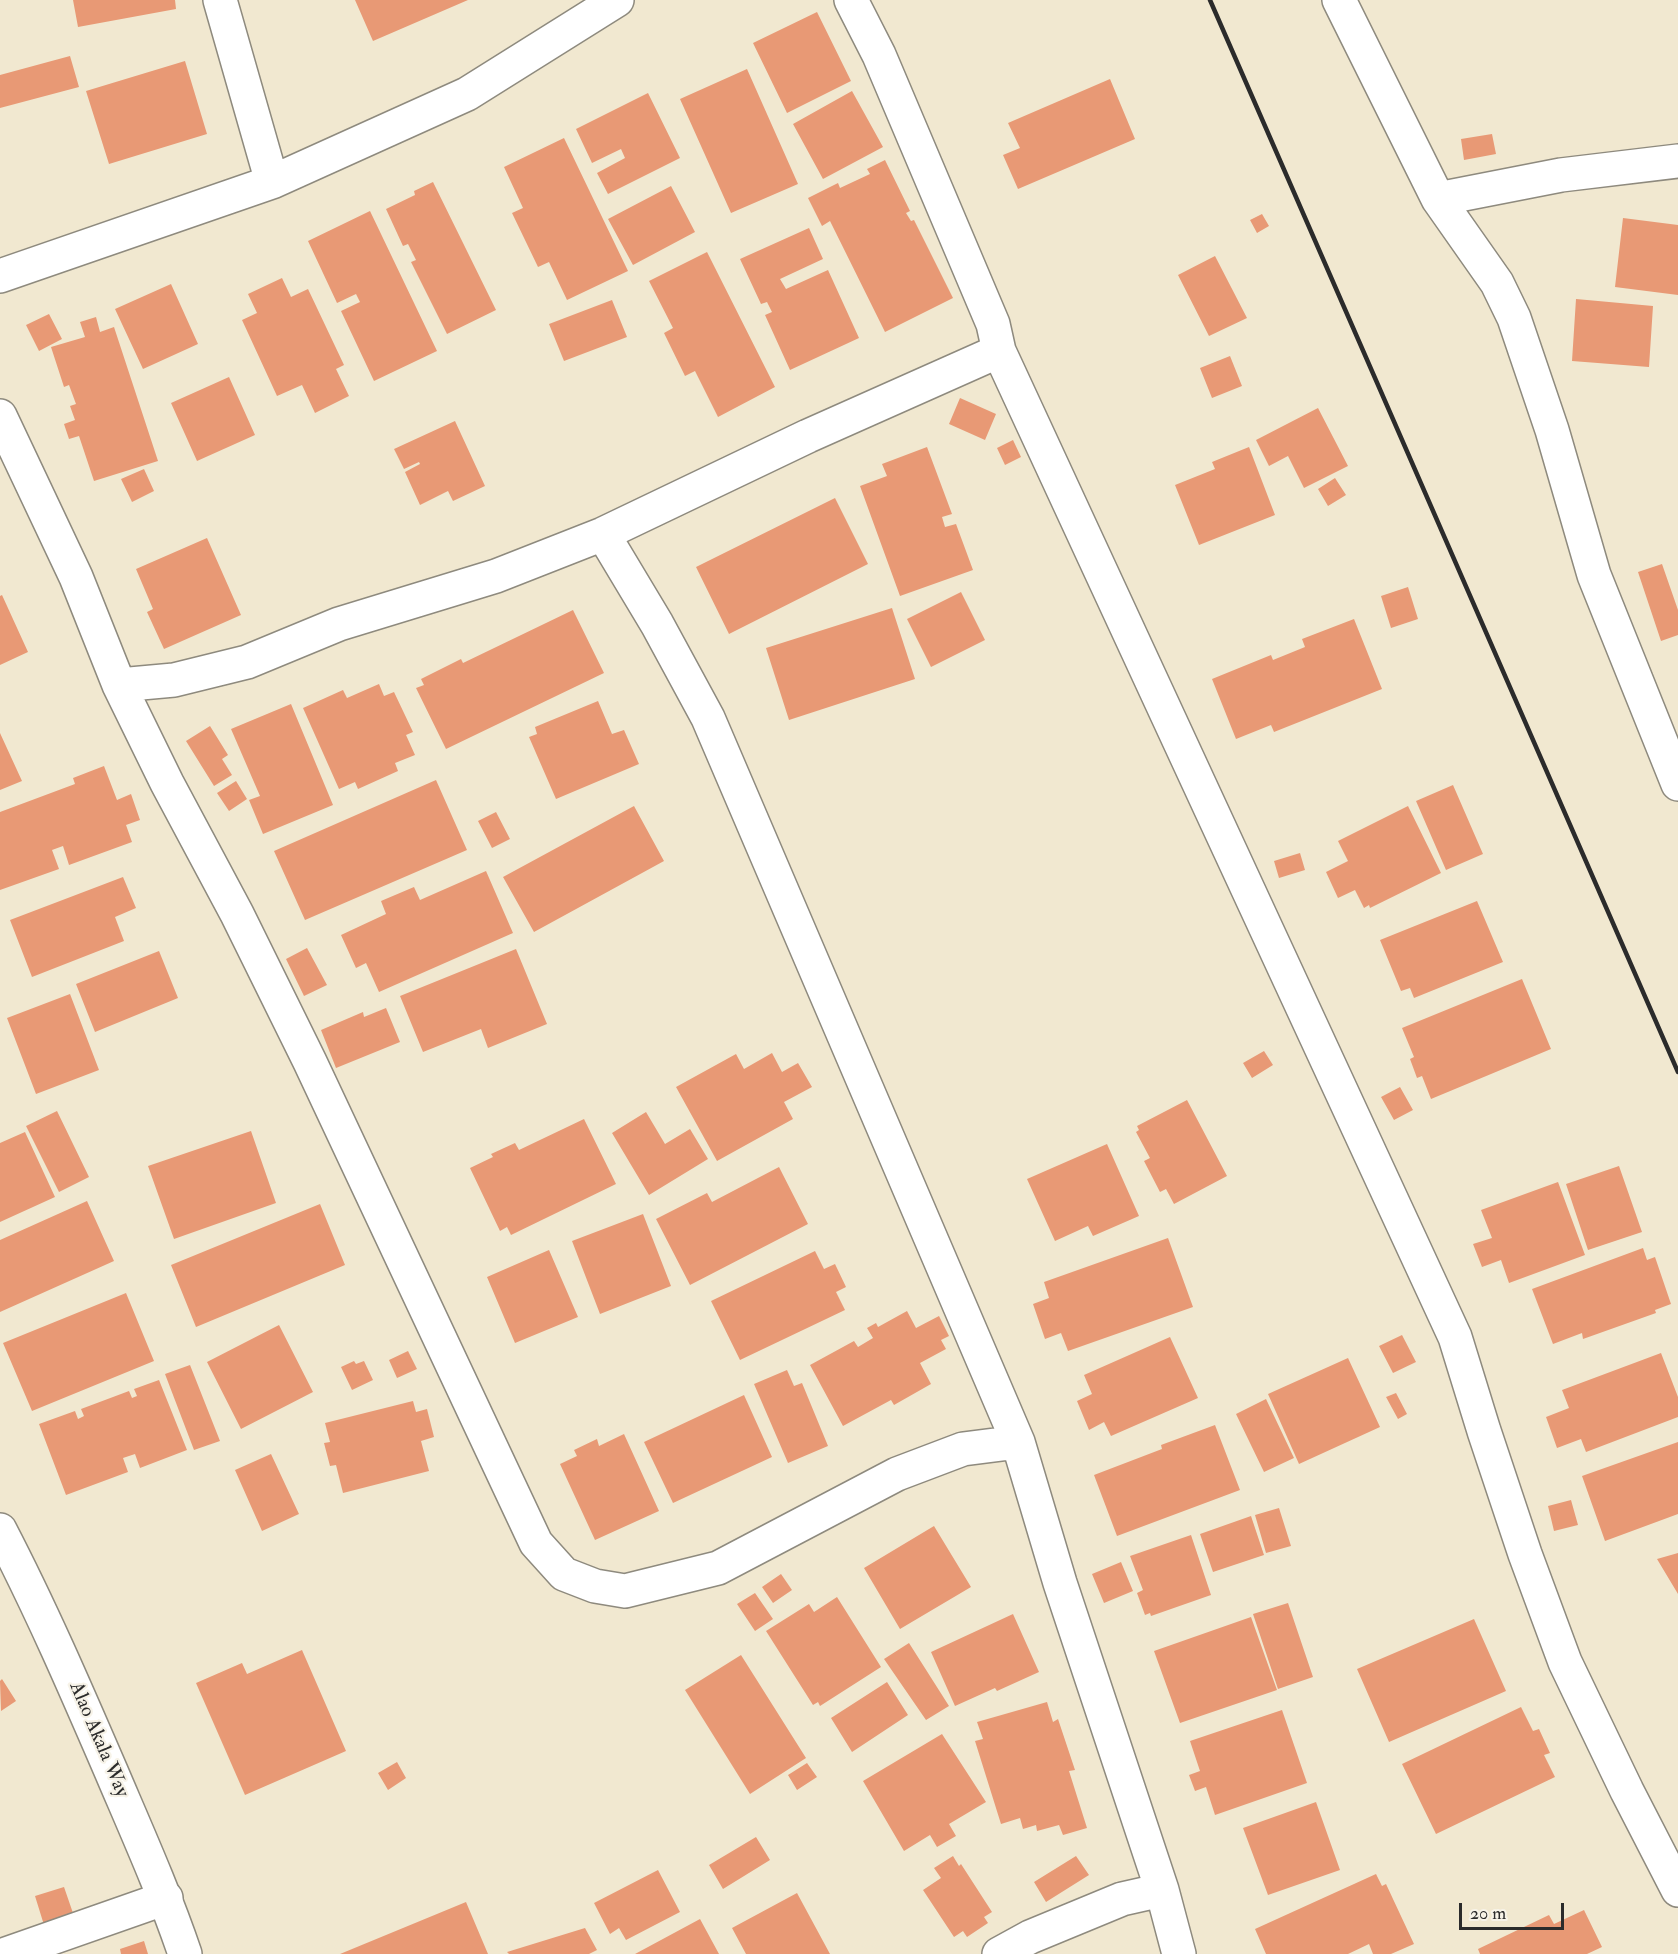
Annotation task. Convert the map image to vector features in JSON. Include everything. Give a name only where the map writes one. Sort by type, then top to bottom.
[{"type":"street","points":[[220,0],[272,182]]},
{"type":"street","points":[[0,276],[272,182],[467,94],[616,0]]},
{"type":"street","points":[[851,0],[879,55],[993,324],[999,351],[1455,1337],[1525,1554],[1565,1662],[1678,1890]]},
{"type":"street","points":[[1339,0],[1438,199],[1497,282],[1514,318],[1551,430],[1594,575],[1677,779]]},
{"type":"street","points":[[1438,199],[1561,174],[1678,161]]},
{"type":"street","points":[[119,685],[174,680],[247,662],[339,624],[496,576],[603,534],[808,436],[999,351]]},
{"type":"street","points":[[0,416],[76,577],[119,685],[310,1062],[536,1543],[564,1574],[595,1586],[626,1591],[718,1568],[897,1474],[963,1449],[1018,1442]]},
{"type":"street","points":[[603,534],[657,624],[708,718],[1018,1442],[1060,1583],[1162,1890],[1179,1954]]},
{"type":"street","name":"Alao Akala Way","points":[[0,1530],[33,1593],[65,1663],[166,1898],[185,1954]]},
{"type":"street","points":[[999,1954],[1030,1937],[1122,1899],[1162,1890]]},
{"type":"street","points":[[6,1954],[166,1898]]},
{"type":"street","points":[[33,1954],[166,1898]]},
{"type":"building","points":[[73,0],[175,0],[176,9],[78,27]]},
{"type":"building","points":[[355,0],[468,0],[373,41]]},
{"type":"building","points":[[817,12],[851,81],[787,113],[753,43]]},
{"type":"building","points":[[70,56],[79,87],[0,108],[0,75]]},
{"type":"building","points":[[185,61],[207,134],[109,164],[86,91]]},
{"type":"building","points":[[747,69],[798,184],[731,213],[680,99]]},
{"type":"building","points":[[1110,79],[1135,139],[1018,189],[1003,155],[1020,148],[1008,123]]},
{"type":"building","points":[[852,91],[883,147],[823,179],[793,124]]},
{"type":"building","points":[[648,93],[680,158],[608,194],[597,173],[625,158],[621,149],[592,163],[576,129]]},
{"type":"building","points":[[1492,134],[1496,154],[1464,160],[1461,139]]},
{"type":"building","points":[[564,138],[628,271],[567,300],[549,262],[538,267],[512,213],[523,208],[504,167]]},
{"type":"building","points":[[885,160],[910,211],[906,213],[911,221],[914,220],[953,298],[885,332],[830,221],[822,226],[808,198],[838,183],[840,188],[870,174],[867,169]]},
{"type":"building","points":[[433,182],[496,310],[447,334],[411,262],[416,260],[408,244],[403,246],[386,209],[415,195],[414,191]]},
{"type":"building","points":[[671,186],[695,232],[633,265],[608,219]]},
{"type":"building","points":[[370,211],[437,351],[374,381],[341,311],[360,302],[356,294],[337,303],[308,241]]},
{"type":"building","points":[[1262,214],[1269,226],[1257,233],[1250,220]]},
{"type":"building","points":[[1623,218],[1678,225],[1678,295],[1615,287]]},
{"type":"building","points":[[809,228],[823,259],[780,279],[786,289],[828,270],[859,338],[790,370],[765,315],[772,312],[767,302],[761,304],[740,259]]},
{"type":"building","points":[[707,252],[775,387],[718,417],[695,371],[685,376],[664,333],[673,328],[649,281]]},
{"type":"building","points":[[1215,256],[1247,318],[1209,336],[1178,275]]},
{"type":"building","points":[[282,278],[291,297],[308,289],[344,365],[336,369],[349,396],[315,413],[302,385],[277,396],[242,320],[257,313],[248,294]]},
{"type":"building","points":[[171,284],[198,344],[143,369],[115,309]]},
{"type":"building","points":[[1576,299],[1653,306],[1649,367],[1572,361]]},
{"type":"building","points":[[612,300],[627,337],[564,361],[549,324]]},
{"type":"building","points":[[49,314],[62,339],[39,351],[26,325]]},
{"type":"building","points":[[96,317],[100,332],[114,327],[158,461],[94,481],[79,436],[69,439],[64,424],[75,420],[70,406],[76,404],[69,385],[64,387],[51,347],[85,337],[80,322]]},
{"type":"building","points":[[1230,356],[1242,386],[1212,398],[1200,368]]},
{"type":"building","points":[[229,377],[255,435],[197,461],[171,403]]},
{"type":"building","points":[[960,398],[996,414],[985,440],[949,424]]},
{"type":"building","points":[[1318,408],[1348,466],[1304,488],[1288,456],[1269,466],[1256,440]]},
{"type":"building","points":[[455,421],[485,486],[453,501],[448,491],[420,505],[405,472],[420,464],[419,462],[404,469],[394,449]]},
{"type":"building","points":[[1013,440],[1021,457],[1005,465],[997,448]]},
{"type":"building","points":[[927,447],[952,514],[942,517],[945,527],[956,524],[973,570],[900,596],[860,486],[887,476],[882,464]]},
{"type":"building","points":[[1249,447],[1275,515],[1199,545],[1175,485],[1215,469],[1212,462]]},
{"type":"building","points":[[144,469],[154,491],[132,502],[121,479]]},
{"type":"building","points":[[1335,478],[1346,495],[1328,506],[1318,489]]},
{"type":"building","points":[[835,498],[868,564],[729,634],[696,567]]},
{"type":"building","points":[[207,538],[241,615],[164,649],[147,612],[153,609],[136,569]]},
{"type":"building","points":[[1662,564],[1678,610],[1678,635],[1661,641],[1638,572]]},
{"type":"building","points":[[1408,587],[1418,619],[1391,628],[1381,596]]},
{"type":"building","points":[[961,592],[985,640],[931,667],[907,619]]},
{"type":"building","points":[[2,595],[28,652],[0,665],[0,596]]},
{"type":"building","points":[[892,608],[915,679],[789,720],[766,648]]},
{"type":"building","points":[[573,610],[604,673],[446,749],[416,688],[424,685],[421,679],[461,659],[463,663]]},
{"type":"building","points":[[1354,619],[1382,689],[1274,732],[1271,725],[1236,739],[1212,679],[1271,655],[1273,660],[1305,647],[1302,639]]},
{"type":"building","points":[[379,684],[384,696],[394,692],[413,732],[406,735],[415,755],[395,763],[398,771],[358,789],[355,782],[339,789],[303,708],[343,690],[347,698]]},
{"type":"building","points":[[598,701],[612,734],[624,730],[639,764],[556,799],[529,737],[537,734],[535,727]]},
{"type":"building","points":[[291,704],[333,805],[263,834],[249,800],[260,796],[231,729]]},
{"type":"building","points":[[210,726],[228,755],[222,759],[232,775],[214,786],[186,741]]},
{"type":"building","points":[[0,733],[22,781],[0,790]]},
{"type":"building","points":[[104,766],[117,800],[131,794],[140,820],[126,825],[132,842],[69,865],[63,846],[52,850],[59,869],[0,890],[0,812],[75,784],[73,778]]},
{"type":"building","points":[[436,780],[467,850],[305,920],[274,851]]},
{"type":"building","points":[[236,781],[247,799],[229,811],[217,793]]},
{"type":"building","points":[[1453,785],[1483,854],[1446,870],[1416,801]]},
{"type":"building","points":[[634,806],[664,861],[534,932],[503,877]]},
{"type":"building","points":[[1408,806],[1441,873],[1370,908],[1369,905],[1364,908],[1355,890],[1338,898],[1326,872],[1348,861],[1338,841]]},
{"type":"building","points":[[496,812],[510,839],[492,848],[478,821]]},
{"type":"building","points":[[1300,853],[1305,870],[1279,878],[1274,861]]},
{"type":"building","points":[[486,871],[513,933],[379,992],[366,963],[356,968],[341,935],[386,914],[381,901],[414,887],[420,900]]},
{"type":"building","points":[[123,877],[136,908],[115,917],[124,941],[32,977],[10,920]]},
{"type":"building","points":[[1477,901],[1503,962],[1414,998],[1410,988],[1401,991],[1380,940]]},
{"type":"building","points":[[307,948],[327,985],[304,996],[286,959]]},
{"type":"building","points":[[516,949],[547,1024],[488,1048],[481,1029],[423,1052],[400,996]]},
{"type":"building","points":[[159,951],[178,998],[95,1032],[76,984]]},
{"type":"building","points":[[1522,979],[1551,1049],[1431,1099],[1422,1076],[1417,1078],[1410,1059],[1414,1057],[1402,1028]]},
{"type":"building","points":[[70,994],[99,1070],[36,1094],[7,1018]]},
{"type":"building","points":[[386,1008],[400,1042],[336,1068],[321,1030],[363,1012],[364,1017]]},
{"type":"building","points":[[1264,1051],[1273,1065],[1252,1078],[1243,1063]]},
{"type":"building","points":[[772,1053],[782,1072],[798,1063],[812,1087],[784,1102],[793,1119],[717,1161],[676,1087],[736,1054],[744,1069]]},
{"type":"building","points":[[1400,1087],[1413,1110],[1394,1120],[1381,1097]]},
{"type":"building","points":[[1187,1100],[1227,1176],[1174,1204],[1166,1189],[1160,1192],[1144,1161],[1150,1158],[1136,1132],[1139,1130],[1137,1126]]},
{"type":"building","points":[[57,1111],[89,1177],[59,1192],[26,1126]]},
{"type":"building","points":[[646,1112],[665,1144],[690,1129],[708,1159],[649,1195],[612,1133]]},
{"type":"building","points":[[584,1119],[616,1184],[511,1235],[507,1227],[500,1231],[470,1168],[493,1157],[491,1154],[515,1143],[519,1150]]},
{"type":"building","points":[[251,1131],[276,1203],[174,1239],[148,1166]]},
{"type":"building","points":[[25,1132],[55,1197],[0,1222],[0,1143]]},
{"type":"building","points":[[1107,1144],[1139,1216],[1093,1236],[1088,1226],[1055,1241],[1027,1179]]},
{"type":"building","points":[[1619,1166],[1642,1232],[1588,1250],[1566,1184]]},
{"type":"building","points":[[779,1167],[808,1224],[690,1285],[656,1219],[707,1193],[712,1202]]},
{"type":"building","points":[[1558,1182],[1585,1255],[1509,1283],[1501,1260],[1482,1267],[1473,1244],[1492,1238],[1481,1210]]},
{"type":"building","points":[[87,1201],[114,1261],[0,1312],[0,1240]]},
{"type":"building","points":[[320,1204],[345,1265],[196,1327],[171,1265]]},
{"type":"building","points":[[643,1214],[671,1286],[600,1314],[572,1241]]},
{"type":"building","points":[[1168,1238],[1193,1307],[1068,1351],[1061,1333],[1045,1339],[1033,1304],[1049,1298],[1044,1282]]},
{"type":"building","points":[[1643,1248],[1647,1260],[1655,1257],[1671,1304],[1655,1310],[1656,1313],[1583,1339],[1582,1333],[1553,1344],[1532,1289]]},
{"type":"building","points":[[549,1250],[578,1317],[515,1343],[487,1277]]},
{"type":"building","points":[[815,1251],[824,1269],[835,1264],[846,1287],[836,1292],[845,1310],[740,1360],[711,1301]]},
{"type":"building","points":[[126,1293],[154,1361],[32,1411],[3,1343]]},
{"type":"building","points":[[907,1311],[916,1328],[939,1316],[949,1336],[941,1340],[946,1349],[920,1363],[931,1384],[894,1405],[891,1400],[843,1426],[810,1365],[854,1341],[858,1347],[873,1338],[867,1328],[876,1323],[878,1327]]},
{"type":"building","points":[[279,1325],[313,1392],[241,1429],[207,1362]]},
{"type":"building","points":[[1402,1335],[1416,1362],[1393,1373],[1379,1346]]},
{"type":"building","points":[[1170,1337],[1198,1398],[1111,1436],[1104,1422],[1089,1430],[1077,1401],[1092,1394],[1084,1375]]},
{"type":"building","points":[[408,1351],[417,1369],[397,1378],[389,1360]]},
{"type":"building","points":[[1661,1353],[1678,1397],[1678,1417],[1586,1452],[1581,1439],[1557,1448],[1546,1417],[1569,1408],[1562,1390]]},
{"type":"building","points":[[1348,1358],[1380,1427],[1299,1464],[1268,1394]]},
{"type":"building","points":[[354,1361],[356,1364],[364,1361],[373,1380],[352,1390],[341,1367]]},
{"type":"building","points":[[190,1365],[220,1441],[194,1450],[165,1374]]},
{"type":"building","points":[[787,1370],[794,1386],[802,1383],[828,1446],[788,1463],[754,1384]]},
{"type":"building","points":[[159,1380],[187,1450],[140,1468],[135,1454],[123,1458],[128,1472],[66,1495],[39,1424],[75,1411],[78,1419],[84,1416],[81,1409],[129,1391],[132,1398],[137,1396],[134,1389]]},
{"type":"building","points":[[1396,1393],[1407,1414],[1398,1419],[1386,1397]]},
{"type":"building","points":[[744,1395],[772,1457],[673,1503],[644,1442]]},
{"type":"building","points":[[1266,1399],[1294,1458],[1264,1472],[1236,1414]]},
{"type":"building","points":[[413,1401],[416,1412],[427,1409],[434,1437],[421,1441],[429,1471],[343,1493],[336,1465],[330,1466],[324,1443],[330,1442],[325,1423]]},
{"type":"building","points":[[1215,1425],[1240,1490],[1117,1536],[1094,1475],[1162,1449],[1161,1445]]},
{"type":"building","points":[[624,1434],[659,1511],[595,1540],[560,1464],[577,1456],[574,1450],[597,1439],[599,1446]]},
{"type":"building","points":[[1678,1442],[1678,1514],[1605,1541],[1582,1476]]},
{"type":"building","points":[[271,1454],[299,1514],[262,1531],[235,1470]]},
{"type":"building","points":[[1571,1500],[1578,1525],[1554,1531],[1548,1506]]},
{"type":"building","points":[[1279,1508],[1291,1546],[1266,1553],[1255,1515]]},
{"type":"building","points":[[1251,1516],[1264,1555],[1213,1572],[1200,1534]]},
{"type":"building","points":[[934,1526],[971,1587],[900,1629],[864,1568]]},
{"type":"building","points":[[1191,1535],[1211,1595],[1151,1616],[1150,1613],[1145,1615],[1137,1593],[1143,1590],[1130,1556]]},
{"type":"building","points":[[1678,1553],[1678,1594],[1657,1559]]},
{"type":"building","points":[[1121,1562],[1133,1591],[1104,1603],[1092,1574]]},
{"type":"building","points":[[781,1574],[792,1590],[773,1603],[762,1587]]},
{"type":"building","points":[[755,1593],[773,1619],[755,1631],[737,1604]]},
{"type":"building","points":[[837,1597],[881,1667],[820,1706],[818,1702],[813,1705],[766,1631],[809,1604],[814,1612]]},
{"type":"building","points":[[1288,1603],[1313,1677],[1278,1689],[1253,1614]]},
{"type":"building","points":[[1013,1614],[1039,1672],[997,1691],[995,1688],[955,1706],[931,1652]]},
{"type":"building","points":[[1251,1617],[1277,1690],[1180,1723],[1154,1651]]},
{"type":"building","points":[[1474,1619],[1506,1691],[1389,1742],[1357,1669]]},
{"type":"building","points":[[909,1643],[949,1706],[926,1720],[884,1659]]},
{"type":"building","points":[[302,1650],[346,1751],[245,1795],[196,1683],[242,1663],[247,1674]]},
{"type":"building","points":[[741,1655],[806,1758],[750,1794],[685,1690]]},
{"type":"building","points":[[2,1679],[16,1701],[1,1711],[0,1681]]},
{"type":"building","points":[[887,1682],[908,1715],[852,1752],[831,1718]]},
{"type":"building","points":[[1047,1702],[1053,1722],[1058,1719],[1075,1770],[1069,1771],[1087,1828],[1063,1835],[1059,1825],[1037,1831],[1036,1825],[1023,1829],[1020,1818],[1001,1824],[975,1741],[983,1739],[977,1722]]},
{"type":"building","points":[[1521,1707],[1533,1731],[1539,1729],[1550,1753],[1544,1755],[1555,1777],[1436,1834],[1402,1764]]},
{"type":"building","points":[[1282,1710],[1307,1783],[1215,1815],[1206,1787],[1195,1791],[1189,1775],[1200,1771],[1190,1741]]},
{"type":"building","points":[[942,1734],[986,1802],[949,1824],[956,1836],[937,1847],[930,1835],[904,1851],[863,1781]]},
{"type":"building","points":[[397,1762],[406,1778],[388,1790],[378,1773]]},
{"type":"building","points":[[807,1763],[817,1777],[797,1790],[788,1775]]},
{"type":"building","points":[[1316,1802],[1340,1870],[1268,1895],[1243,1828]]},
{"type":"building","points":[[756,1837],[770,1860],[723,1889],[709,1865]]},
{"type":"building","points":[[953,1856],[959,1866],[961,1864],[992,1912],[984,1917],[988,1923],[967,1937],[963,1931],[954,1937],[923,1890],[941,1878],[934,1868]]},
{"type":"building","points":[[1076,1856],[1089,1875],[1046,1902],[1034,1882]]},
{"type":"building","points":[[658,1870],[680,1912],[626,1940],[619,1928],[610,1934],[594,1903]]},
{"type":"building","points":[[1376,1874],[1382,1886],[1386,1884],[1414,1944],[1391,1954],[1373,1954],[1369,1944],[1348,1954],[1266,1954],[1255,1929]]},
{"type":"building","points":[[64,1887],[74,1916],[44,1925],[35,1896]]},
{"type":"building","points":[[797,1893],[830,1954],[746,1954],[732,1928]]},
{"type":"building","points":[[466,1902],[488,1954],[340,1954]]},
{"type":"building","points":[[1584,1910],[1602,1947],[1587,1954],[1480,1954],[1478,1949],[1549,1915],[1554,1924]]},
{"type":"building","points":[[700,1919],[719,1954],[635,1954]]},
{"type":"building","points":[[585,1928],[597,1950],[589,1954],[509,1954],[507,1952]]},
{"type":"building","points":[[144,1941],[148,1954],[121,1954],[120,1949]]},
{"type":"railway","points":[[1210,0],[1678,1072]]}]
